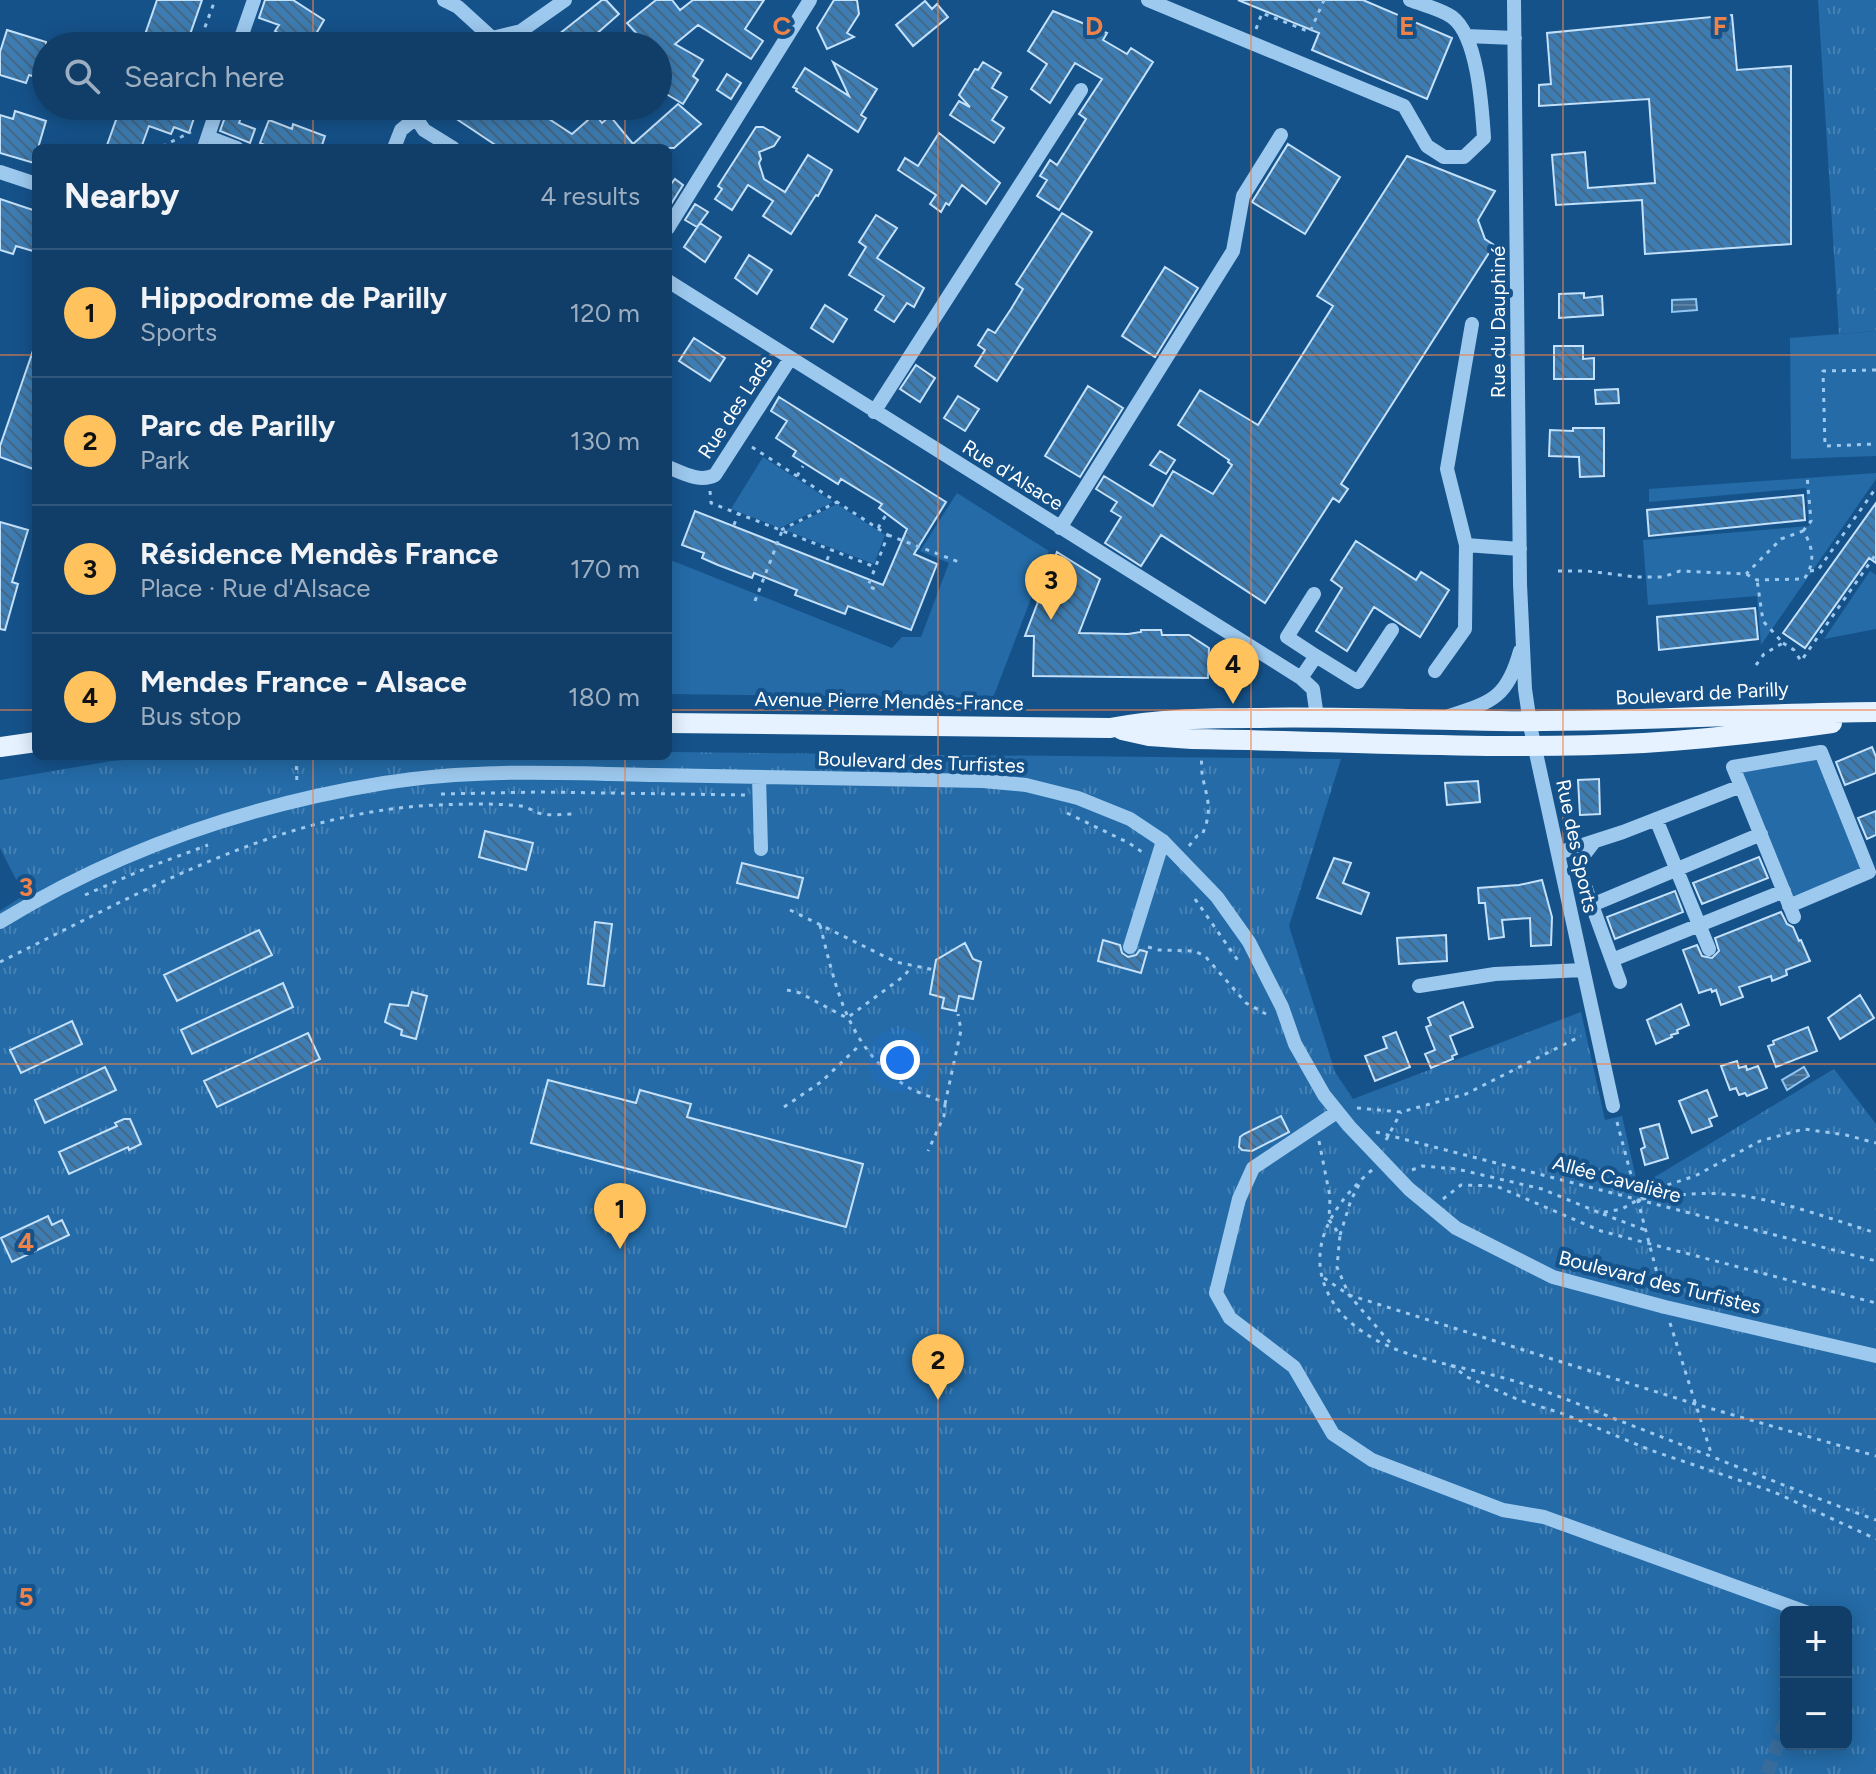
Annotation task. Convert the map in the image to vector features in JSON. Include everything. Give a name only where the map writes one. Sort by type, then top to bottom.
[{"type":"main road","name":"Boulevard de Parilly","points":[[1531,732],[1597,722],[1745,714],[1876,714]]},
{"type":"main road","points":[[1150,728],[1317,717],[1440,719],[1531,732]]},
{"type":"main road","name":"Avenue Pierre Mendès-France","points":[[672,723],[1150,728]]},
{"type":"main road","points":[[1150,728],[1205,739],[1531,732]]},
{"type":"main road","points":[[3,748],[32,743]]},
{"type":"street","points":[[243,32],[254,0]]},
{"type":"street","points":[[444,0],[458,7],[478,32]]},
{"type":"street","points":[[518,32],[565,0]]},
{"type":"street","points":[[672,222],[810,0]]},
{"type":"street","points":[[1148,0],[1180,6],[1250,42],[1404,106],[1427,146],[1444,157],[1464,157],[1484,138],[1481,90],[1466,36],[1452,18],[1410,0]]},
{"type":"street","name":"Rue du Dauphiné","points":[[1514,0],[1520,549],[1523,643],[1531,732]]},
{"type":"street","points":[[1466,36],[1515,38]]},
{"type":"street","points":[[874,412],[1081,90]]},
{"type":"street","points":[[206,142],[213,120]]},
{"type":"street","points":[[396,144],[401,130],[410,120]]},
{"type":"street","points":[[421,120],[424,130],[447,144]]},
{"type":"street","points":[[1060,528],[1233,251],[1243,196],[1281,135]]},
{"type":"street","points":[[0,172],[32,183]]},
{"type":"street","name":"Rue d'Alsace","points":[[672,284],[1301,678]]},
{"type":"street","points":[[1435,671],[1465,629],[1466,545],[1447,469],[1472,324]]},
{"type":"street","name":"Rue des Lads","points":[[672,468],[707,480],[715,475],[790,359]]},
{"type":"street","points":[[1466,545],[1520,549]]},
{"type":"street","points":[[1314,594],[1287,637],[1358,682],[1392,630]]},
{"type":"street","name":"Rue du Dauphiné","points":[[1440,719],[1484,704],[1500,694],[1523,643]]},
{"type":"street","points":[[1316,656],[1301,678],[1313,689],[1317,717]]},
{"type":"street","name":"Rue des Sports","points":[[1531,732],[1613,1106]]},
{"type":"street","points":[[1821,752],[1869,872],[1792,911],[1741,786],[1733,767],[1821,752]]},
{"type":"street","name":"Boulevard des Turfistes","points":[[0,922],[50,894],[169,840],[290,800],[386,782],[466,774],[545,772],[983,781],[1026,785],[1078,798],[1130,819],[1163,841],[1217,897],[1249,942],[1282,1007],[1295,1044],[1324,1095],[1397,1176],[1456,1228],[1553,1277],[1665,1307],[1876,1356]]},
{"type":"street","points":[[759,777],[761,849]]},
{"type":"street","points":[[1558,853],[1741,786]]},
{"type":"street","points":[[1656,819],[1709,949]]},
{"type":"street","points":[[1592,905],[1761,834]]},
{"type":"street","points":[[1131,945],[1163,841]]},
{"type":"street","points":[[1594,842],[1577,864],[1620,982]]},
{"type":"street","points":[[1612,960],[1784,891]]},
{"type":"street","points":[[1419,986],[1495,974],[1583,970]]},
{"type":"street","points":[[1342,1118],[1315,1126],[1253,1168],[1239,1199],[1216,1293],[1230,1318],[1294,1367],[1333,1434],[1372,1460],[1503,1510],[1544,1517],[1789,1606]]},
{"type":"path","points":[[203,32],[215,0]]},
{"type":"path","points":[[1250,42],[1262,13],[1310,32],[1324,0]]},
{"type":"path","points":[[167,144],[190,134],[196,120]]},
{"type":"path","points":[[385,120],[401,130]]},
{"type":"path","points":[[1876,370],[1823,371],[1825,446],[1876,444]]},
{"type":"path","points":[[739,439],[888,535],[959,562]]},
{"type":"path","points":[[797,476],[803,466]]},
{"type":"path","points":[[1746,574],[1781,539],[1803,531],[1811,521],[1807,475]]},
{"type":"path","points":[[707,480],[711,503],[875,567]]},
{"type":"path","points":[[1810,571],[1818,570],[1876,488]]},
{"type":"path","points":[[755,601],[782,530],[837,502]]},
{"type":"path","points":[[734,525],[738,514]]},
{"type":"path","points":[[878,528],[886,515]]},
{"type":"path","points":[[1558,571],[1663,577],[1680,571],[1746,574],[1757,580],[1804,579],[1810,571],[1813,546],[1803,531]]},
{"type":"path","points":[[880,591],[868,586],[888,535]]},
{"type":"path","points":[[827,560],[831,550]]},
{"type":"path","points":[[1757,580],[1763,621],[1783,643],[1794,650],[1801,661],[1876,554]]},
{"type":"path","points":[[1756,665],[1764,654],[1783,643]]},
{"type":"path","points":[[1186,849],[1197,836],[1202,835],[1209,821],[1208,797],[1201,768],[1205,739]]},
{"type":"path","points":[[438,794],[760,795]]},
{"type":"path","points":[[0,962],[173,876],[236,849],[310,827],[359,815],[436,805],[525,806],[543,814],[574,814]]},
{"type":"path","points":[[1062,812],[1129,843],[1156,862]]},
{"type":"path","points":[[306,816],[310,827]]},
{"type":"path","points":[[84,896],[220,840]]},
{"type":"path","points":[[1190,893],[1244,970]]},
{"type":"path","points":[[790,910],[896,962],[935,970]]},
{"type":"path","points":[[820,925],[838,995],[847,1018],[862,1042],[889,1073],[907,1086],[945,1104]]},
{"type":"path","points":[[1131,945],[1194,951],[1205,956],[1246,1003],[1270,1016],[1262,1002]]},
{"type":"path","points":[[847,1018],[904,976],[912,966]]},
{"type":"path","points":[[787,990],[800,993],[847,1018]]},
{"type":"path","points":[[928,1151],[944,1116],[961,1030],[958,1014]]},
{"type":"path","points":[[1342,1118],[1350,1107],[1401,1112],[1466,1094],[1595,1029]]},
{"type":"path","points":[[784,1107],[821,1082],[862,1042]]},
{"type":"path","points":[[1613,1106],[1665,1307],[1712,1456]]},
{"type":"path","points":[[1401,1112],[1387,1134],[1383,1160],[1352,1187],[1329,1220],[1322,1238],[1318,1260],[1340,1312],[1368,1336],[1396,1349],[1524,1383],[1876,1520]]},
{"type":"path","name":"Allée Cavalière","points":[[1342,1118],[1387,1134],[1876,1261]]},
{"type":"path","points":[[1315,1126],[1330,1197],[1329,1220],[1340,1235]]},
{"type":"path","points":[[1600,1213],[1622,1209],[1658,1188],[1695,1176],[1760,1141],[1804,1129],[1876,1143]]},
{"type":"path","points":[[1397,1176],[1422,1166],[1457,1169],[1542,1189],[1646,1231]]},
{"type":"path","points":[[1363,1177],[1351,1200],[1340,1235],[1337,1267],[1349,1295],[1695,1404],[1876,1456]]},
{"type":"path","points":[[1432,1208],[1461,1185],[1496,1186],[1601,1231],[1876,1303]]},
{"type":"path","points":[[1638,1199],[1682,1193],[1728,1194],[1798,1208],[1876,1233]]},
{"type":"path","points":[[1324,1278],[1349,1295],[1396,1349]]},
{"type":"path","points":[[1449,1363],[1467,1377],[1519,1400],[1564,1414],[1664,1455],[1774,1492],[1876,1539]]},
{"type":"green space","points":[[1818,0],[1876,0],[1876,331],[1839,334]]},
{"type":"green space","points":[[1876,331],[1876,456],[1791,459],[1790,338]]},
{"type":"green space","points":[[763,457],[833,502],[780,528],[731,509]]},
{"type":"green space","points":[[1876,473],[1876,479],[1761,645],[1757,596],[1648,605],[1643,540],[1809,526],[1806,488],[1649,502],[1649,489]]},
{"type":"green space","points":[[957,493],[1049,551],[993,698],[672,694],[672,561],[892,648],[902,637],[921,637],[949,563],[920,551]]},
{"type":"green space","points":[[837,504],[885,535],[874,564],[785,530]]},
{"type":"green space","points":[[1870,571],[1876,575],[1876,629],[1824,639]]},
{"type":"green space","points":[[672,752],[1341,759],[1289,926],[1335,1072],[1353,1099],[1581,1012],[1605,1120],[1622,1116],[1638,1187],[1834,1069],[1876,1124],[1876,1774],[0,1774],[0,911],[24,895],[0,848],[0,780],[124,760],[672,760]]},
{"type":"green space","points":[[1819,756],[1864,870],[1790,899],[1741,772]]},
{"type":"shaded area","points":[[1696,299],[1697,310],[1672,312],[1672,300]]},
{"type":"shaded area","points":[[1804,1067],[1809,1076],[1787,1090],[1782,1080]]},
{"type":"building","points":[[157,0],[202,0],[191,32],[146,32]]},
{"type":"building","points":[[265,0],[293,0],[324,20],[317,32],[277,32],[279,25],[259,18]]},
{"type":"building","points":[[602,0],[606,0],[619,14],[599,32],[562,32]]},
{"type":"building","points":[[656,0],[672,0],[680,10],[693,0],[764,0],[745,29],[763,41],[751,59],[698,25],[675,44],[703,60],[693,76],[698,80],[683,104],[672,97],[672,32],[635,32],[627,23]]},
{"type":"building","points":[[834,0],[857,0],[859,14],[847,33],[854,37],[827,49],[817,28]]},
{"type":"building","points":[[1238,0],[1363,0],[1452,38],[1427,99],[1312,50],[1319,33]]},
{"type":"building","points":[[925,1],[932,9],[937,4],[948,17],[913,46],[896,25]]},
{"type":"building","points":[[1053,11],[1107,33],[1103,40],[1127,54],[1131,48],[1153,62],[1059,210],[1037,196],[1047,180],[1040,176],[1050,160],[1057,165],[1086,119],[1079,114],[1102,79],[1075,63],[1050,103],[1031,89],[1047,64],[1028,51]]},
{"type":"building","points":[[1732,15],[1737,70],[1791,66],[1791,244],[1645,254],[1642,200],[1556,205],[1552,155],[1585,152],[1588,188],[1655,183],[1649,99],[1539,106],[1539,85],[1551,84],[1547,33]]},
{"type":"building","points":[[7,30],[32,38],[32,76],[29,75],[26,83],[0,75],[0,52]]},
{"type":"building","points":[[833,62],[877,89],[861,115],[866,118],[858,132],[793,87],[805,68],[849,96]]},
{"type":"building","points":[[983,62],[1001,73],[992,88],[1007,97],[992,120],[1004,128],[994,143],[950,115],[959,101],[970,107],[959,95]]},
{"type":"building","points":[[727,74],[741,83],[731,99],[717,90]]},
{"type":"building","points":[[678,104],[701,124],[674,148],[672,144],[633,144],[660,120],[672,120],[672,109]]},
{"type":"building","points":[[15,111],[32,116],[32,120],[46,121],[39,144],[32,144],[32,162],[0,153],[0,115],[13,119]]},
{"type":"building","points":[[116,120],[193,120],[189,133],[174,127],[171,134],[149,126],[142,144],[107,144]]},
{"type":"building","points":[[224,120],[240,120],[239,123],[255,129],[250,143],[220,131]]},
{"type":"building","points":[[269,120],[292,129],[293,124],[325,136],[322,144],[260,143]]},
{"type":"building","points":[[458,120],[550,120],[572,134],[588,120],[600,120],[602,123],[613,120],[633,144],[494,144]]},
{"type":"building","points":[[756,127],[763,127],[780,137],[774,146],[759,152],[759,163],[764,179],[785,192],[808,155],[832,170],[791,234],[763,216],[773,201],[748,185],[732,210],[715,199],[722,189],[718,186]]},
{"type":"building","points":[[939,133],[1000,183],[986,204],[962,185],[941,212],[930,204],[936,195],[898,170],[905,158],[918,166]]},
{"type":"building","points":[[1288,144],[1340,177],[1305,234],[1252,202]]},
{"type":"building","points":[[1407,156],[1495,191],[1478,220],[1485,239],[1494,245],[1341,484],[1348,489],[1339,502],[1333,498],[1265,603],[1161,535],[1141,566],[1105,543],[1121,517],[1111,511],[1117,502],[1096,489],[1104,476],[1153,506],[1173,471],[1213,494],[1232,465],[1178,425],[1200,390],[1258,425],[1333,306],[1317,296]]},
{"type":"building","points":[[675,179],[683,185],[672,203],[672,183]]},
{"type":"building","points":[[0,199],[32,210],[32,251],[16,246],[13,254],[0,250]]},
{"type":"building","points":[[695,204],[708,212],[697,227],[685,220]]},
{"type":"building","points":[[1062,213],[1092,232],[997,381],[975,366],[985,350],[978,345],[988,329],[995,333],[1011,309],[1023,289],[1016,284]]},
{"type":"building","points":[[876,215],[897,228],[877,258],[924,288],[914,307],[907,303],[894,322],[875,310],[884,296],[849,275],[866,247],[859,242]]},
{"type":"building","points":[[700,223],[721,237],[705,262],[684,247]]},
{"type":"building","points":[[749,255],[772,270],[757,294],[735,278]]},
{"type":"building","points":[[1165,267],[1198,288],[1155,357],[1122,336]]},
{"type":"building","points":[[1584,293],[1584,298],[1602,296],[1603,315],[1559,318],[1559,294]]},
{"type":"building","points":[[825,305],[847,319],[833,342],[811,328]]},
{"type":"building","points":[[694,338],[725,358],[710,381],[679,361]]},
{"type":"building","points":[[1554,346],[1583,346],[1583,359],[1594,358],[1594,379],[1554,379]]},
{"type":"building","points":[[32,354],[32,469],[0,457],[0,446]]},
{"type":"building","points":[[916,365],[935,378],[920,402],[900,389]]},
{"type":"building","points":[[1088,386],[1123,408],[1080,477],[1045,456]]},
{"type":"building","points":[[1618,389],[1619,403],[1596,404],[1595,390]]},
{"type":"building","points":[[958,396],[979,409],[965,431],[944,418]]},
{"type":"building","points":[[779,397],[946,502],[914,554],[937,564],[911,630],[848,606],[845,614],[795,595],[797,590],[754,573],[752,578],[718,565],[702,558],[704,553],[682,545],[695,511],[883,585],[907,529],[879,508],[882,504],[841,479],[838,484],[793,456],[796,451],[776,438],[787,421],[771,411]]},
{"type":"building","points":[[1573,428],[1604,428],[1604,476],[1580,477],[1579,457],[1549,456],[1550,430],[1573,431]]},
{"type":"building","points":[[1160,451],[1175,460],[1166,474],[1150,465]]},
{"type":"building","points":[[1803,495],[1805,520],[1649,536],[1647,510]]},
{"type":"building","points":[[1876,503],[1876,563],[1869,558],[1805,648],[1783,633]]},
{"type":"building","points":[[0,522],[28,530],[12,582],[18,584],[5,630],[0,629]]},
{"type":"building","points":[[1356,541],[1416,580],[1421,572],[1449,590],[1420,637],[1374,607],[1347,651],[1316,631],[1342,588],[1331,580]]},
{"type":"building","points":[[1057,552],[1100,579],[1079,633],[1128,634],[1141,630],[1161,630],[1162,635],[1189,635],[1209,648],[1208,678],[1033,676],[1034,636],[1025,636]]},
{"type":"building","points":[[1755,608],[1758,639],[1659,650],[1657,617]]},
{"type":"building","points":[[1872,747],[1876,757],[1876,773],[1845,785],[1836,762]]},
{"type":"building","points":[[1599,779],[1600,814],[1580,815],[1578,780]]},
{"type":"building","points":[[1478,781],[1480,802],[1447,805],[1445,783]]},
{"type":"building","points":[[1876,811],[1876,835],[1867,839],[1858,818]]},
{"type":"building","points":[[485,831],[533,843],[526,870],[479,857]]},
{"type":"building","points":[[1759,857],[1768,878],[1702,904],[1693,883]]},
{"type":"building","points":[[1334,858],[1351,863],[1343,883],[1369,893],[1361,914],[1317,898]]},
{"type":"building","points":[[742,863],[803,878],[798,898],[737,883]]},
{"type":"building","points":[[1542,880],[1552,917],[1551,945],[1531,946],[1530,918],[1502,920],[1504,937],[1489,939],[1485,903],[1479,903],[1478,888]]},
{"type":"building","points":[[1675,891],[1683,912],[1615,939],[1607,917]]},
{"type":"building","points":[[1781,912],[1801,940],[1810,961],[1786,970],[1787,975],[1772,981],[1771,976],[1739,987],[1743,997],[1721,1005],[1716,990],[1699,993],[1683,950],[1697,945],[1702,956],[1712,958],[1719,951],[1715,938]]},
{"type":"building","points":[[595,922],[612,924],[604,986],[588,984]]},
{"type":"building","points":[[259,930],[272,955],[177,1001],[164,975]]},
{"type":"building","points":[[1446,935],[1447,961],[1399,964],[1397,938]]},
{"type":"building","points":[[1103,940],[1120,945],[1122,953],[1128,957],[1140,950],[1147,952],[1141,973],[1098,961]]},
{"type":"building","points":[[965,943],[973,959],[981,962],[973,999],[959,996],[956,1011],[942,1008],[944,998],[930,994],[936,960]]},
{"type":"building","points":[[283,983],[293,1007],[192,1054],[181,1030]]},
{"type":"building","points":[[412,992],[427,996],[416,1039],[401,1035],[402,1030],[385,1022],[390,1004],[408,1006]]},
{"type":"building","points":[[1860,995],[1874,1018],[1840,1039],[1828,1018]]},
{"type":"building","points":[[1463,1002],[1473,1027],[1450,1036],[1457,1054],[1452,1056],[1453,1059],[1431,1068],[1425,1054],[1435,1050],[1426,1027],[1431,1025],[1428,1018]]},
{"type":"building","points":[[1681,1004],[1689,1025],[1656,1044],[1647,1020]]},
{"type":"building","points":[[72,1021],[82,1044],[21,1073],[10,1050]]},
{"type":"building","points":[[1808,1027],[1817,1051],[1776,1067],[1768,1046]]},
{"type":"building","points":[[1396,1032],[1410,1067],[1375,1081],[1365,1056],[1387,1048],[1383,1037]]},
{"type":"building","points":[[308,1033],[320,1059],[217,1107],[204,1081]]},
{"type":"building","points":[[1737,1061],[1739,1068],[1746,1066],[1747,1070],[1758,1066],[1767,1088],[1747,1096],[1745,1093],[1739,1095],[1736,1088],[1730,1090],[1721,1066]]},
{"type":"building","points":[[105,1067],[116,1090],[45,1123],[35,1100]]},
{"type":"building","points":[[548,1080],[636,1103],[640,1090],[691,1104],[687,1117],[863,1164],[846,1227],[531,1143]]},
{"type":"building","points":[[1707,1090],[1717,1116],[1709,1119],[1712,1126],[1692,1133],[1679,1101]]},
{"type":"building","points":[[1281,1116],[1289,1132],[1252,1151],[1239,1147],[1240,1137],[1244,1134]]},
{"type":"building","points":[[130,1119],[141,1144],[69,1174],[59,1152],[117,1126],[115,1123]]},
{"type":"building","points":[[1659,1124],[1668,1158],[1645,1165],[1641,1149],[1645,1147],[1640,1129]]},
{"type":"building","points":[[48,1216],[52,1225],[62,1220],[69,1235],[12,1262],[1,1238]]},
{"type":"tunnel","points":[[1767,1774],[1780,1736]]},
{"type":"place","name":"Résidence Mendès France","points":[[1051,620]]},
{"type":"place","name":"Mendes France - Alsace","points":[[1233,704]]},
{"type":"place","name":"Hippodrome de Parilly","points":[[620,1249]]},
{"type":"place","name":"Parc de Parilly","points":[[938,1400]]}]
